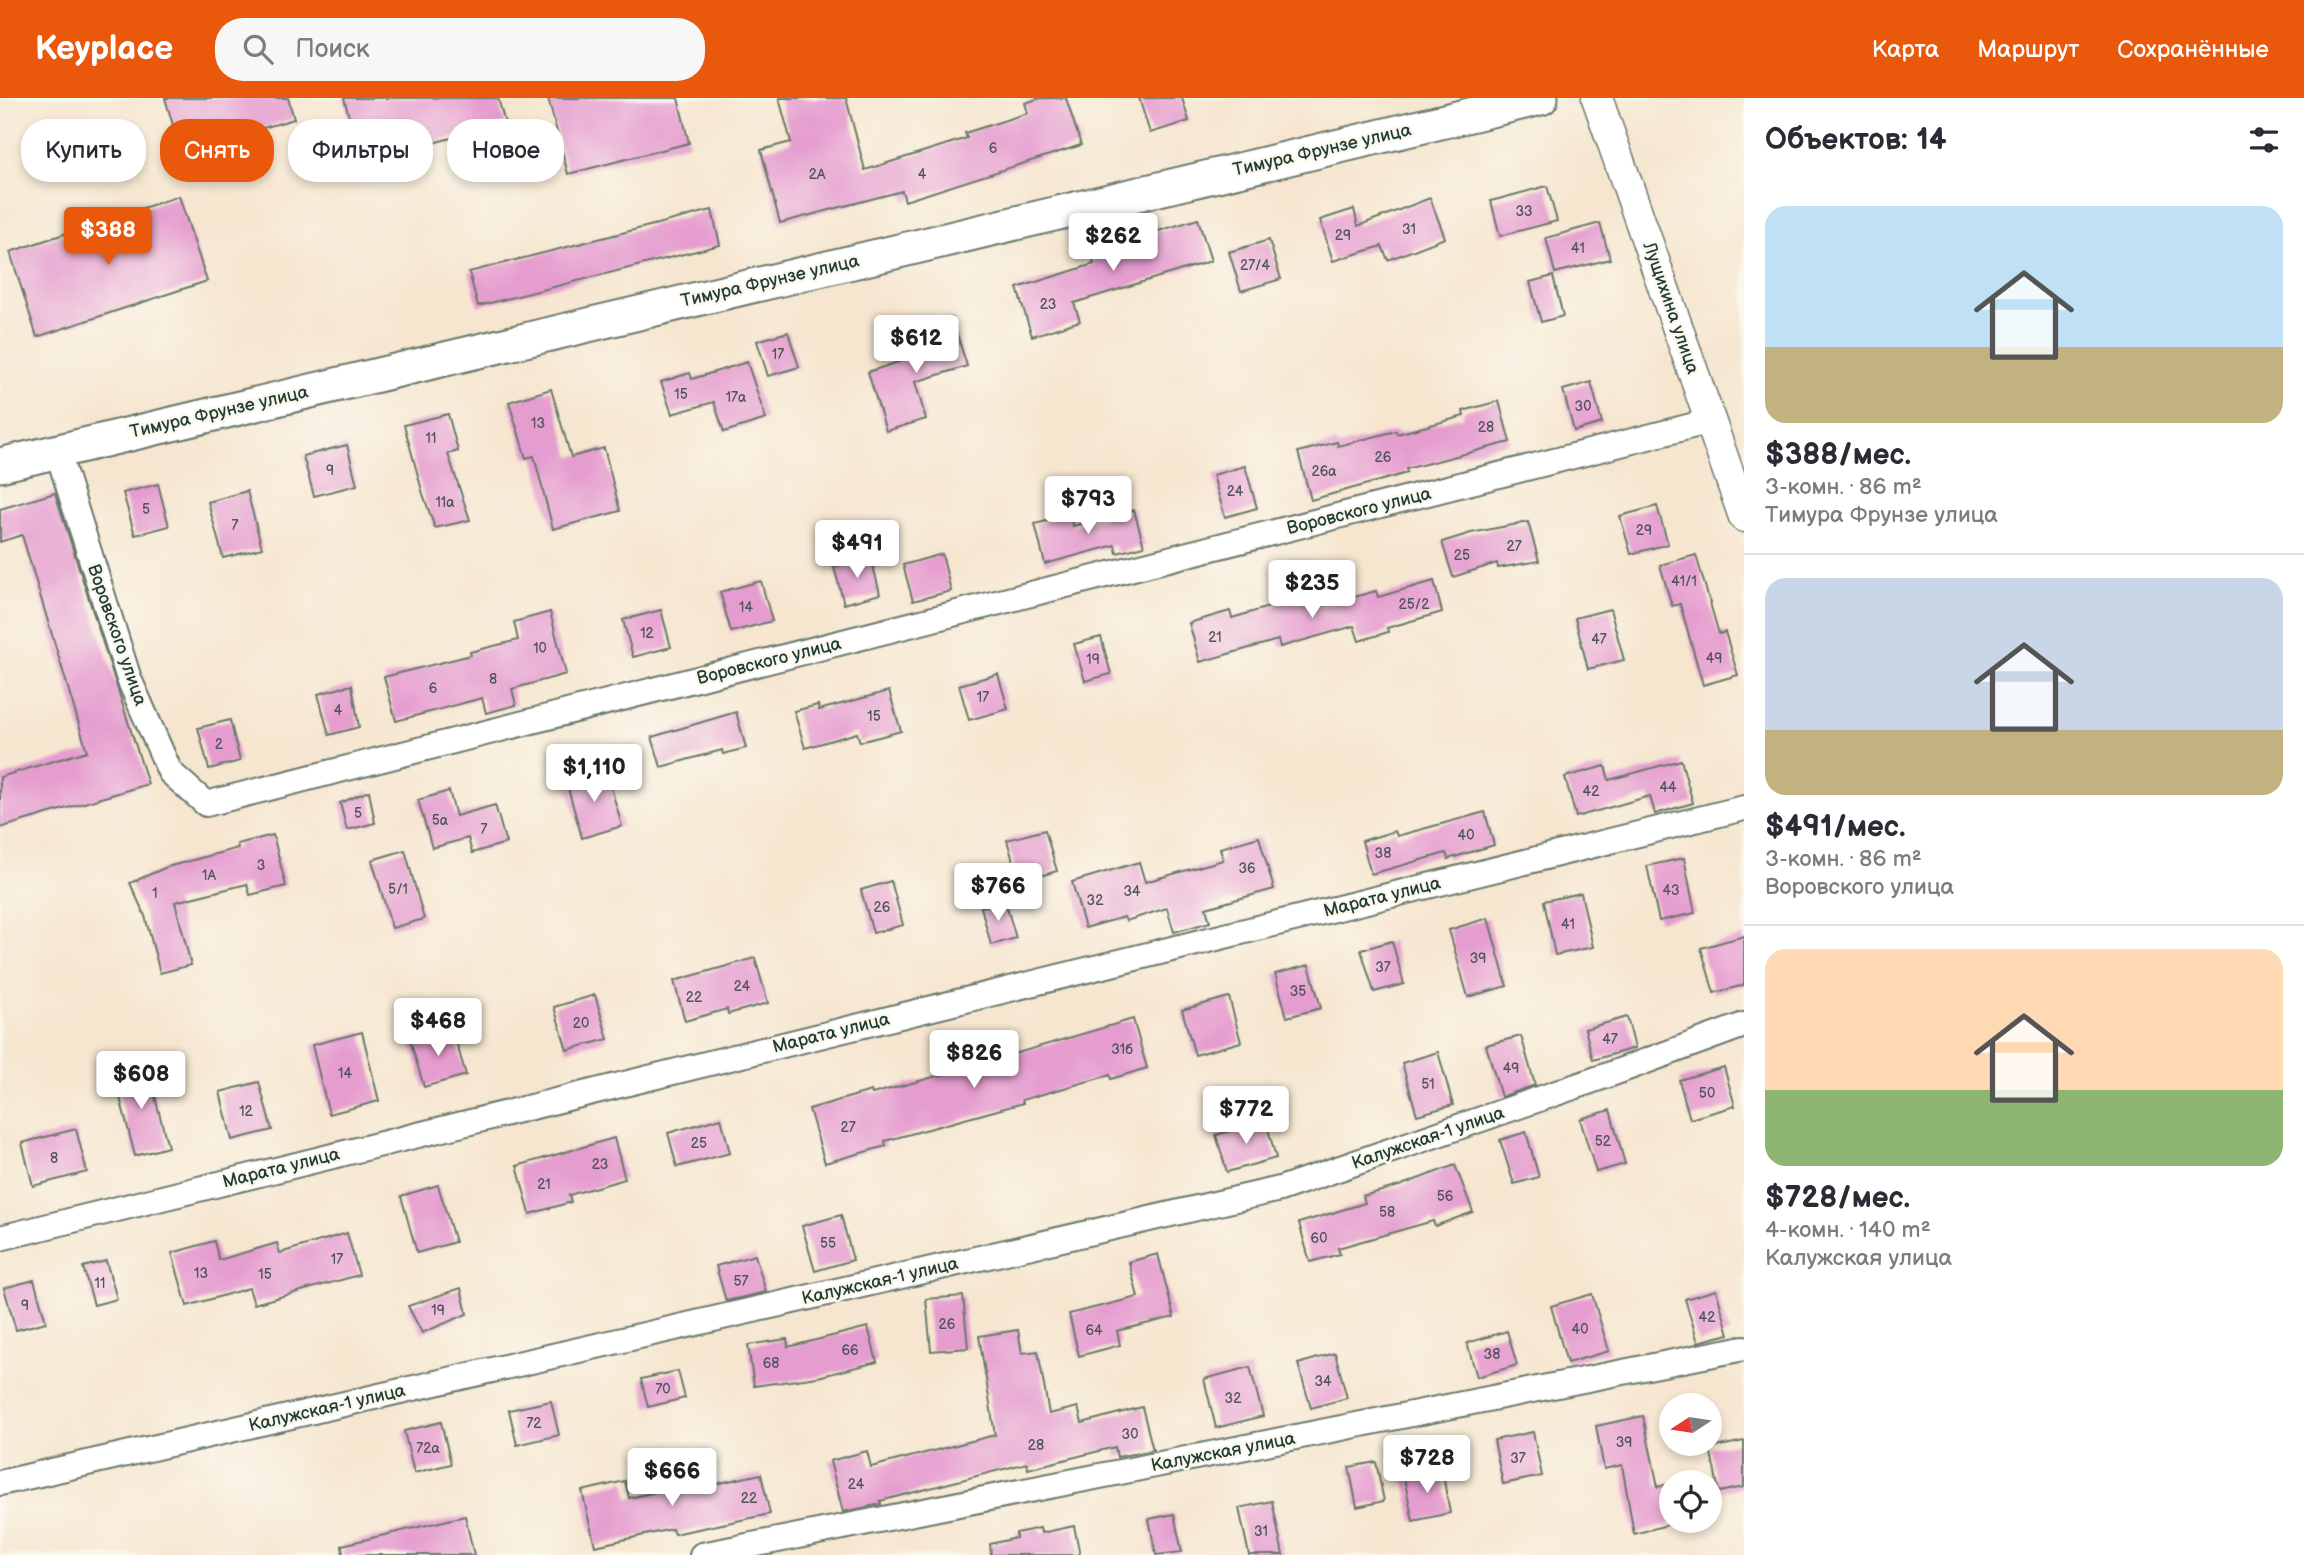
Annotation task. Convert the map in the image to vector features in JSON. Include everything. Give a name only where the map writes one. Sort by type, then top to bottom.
[{"type":"main road","name":"Тимура Фрунзе улица","points":[[0,465],[1541,98]]},
{"type":"street","name":"Лущихина улица","points":[[1597,98],[1744,517]]},
{"type":"street","name":"Воровского улица","points":[[57,450],[129,679],[170,772],[206,804],[1710,421]]},
{"type":"street","name":"Марата улица","points":[[0,1238],[1744,808]]},
{"type":"street","name":"Калужская-1 улица","points":[[0,1483],[1280,1189],[1744,1025]]},
{"type":"street","name":"Калужская улица","points":[[702,1555],[1744,1348]]},
{"type":"building","points":[[165,98],[288,98],[294,119],[274,125],[274,119],[171,119]]},
{"type":"building","points":[[344,98],[498,98],[504,119],[447,119],[447,139],[433,143],[433,119],[349,119]]},
{"type":"building","points":[[548,98],[678,98],[689,143],[568,174],[564,159],[564,119],[554,119]]},
{"type":"building","points":[[779,98],[846,98],[865,170],[967,138],[965,133],[1028,113],[1025,103],[1041,98],[1066,98],[1081,145],[905,201],[902,191],[780,223],[761,150],[791,142]]},
{"type":"building","points":[[1139,98],[1182,98],[1189,121],[1150,133]]},
{"type":"building","points":[[1547,186],[1557,221],[1500,236],[1491,201]]},
{"type":"building","points":[[179,196],[207,281],[37,337],[10,252]]},
{"type":"building","points":[[1430,198],[1445,238],[1388,260],[1382,246],[1333,261],[1320,220],[1354,209],[1358,226]]},
{"type":"building","points":[[712,210],[720,245],[478,306],[469,272]]},
{"type":"building","points":[[1198,219],[1211,261],[1074,303],[1080,321],[1032,336],[1017,288],[1094,264],[1089,247],[1134,233],[1135,238]]},
{"type":"building","points":[[1600,223],[1610,259],[1555,273],[1546,238]]},
{"type":"building","points":[[1269,240],[1281,279],[1241,291],[1229,252]]},
{"type":"building","points":[[1553,276],[1563,316],[1541,322],[1530,282]]},
{"type":"building","points":[[952,318],[967,366],[915,382],[926,419],[886,431],[868,372],[923,354],[916,330]]},
{"type":"building","points":[[788,332],[799,367],[768,376],[757,341]]},
{"type":"building","points":[[747,362],[766,419],[724,432],[714,402],[672,414],[661,382],[690,373],[692,379]]},
{"type":"building","points":[[1591,382],[1602,423],[1574,431],[1563,390]]},
{"type":"building","points":[[551,389],[571,457],[604,448],[620,511],[553,529],[534,456],[526,458],[509,402]]},
{"type":"building","points":[[1499,401],[1510,442],[1406,469],[1407,473],[1311,500],[1298,452],[1337,442],[1338,446],[1396,431],[1397,434],[1464,416],[1463,411]]},
{"type":"building","points":[[448,414],[458,451],[448,454],[470,520],[435,528],[404,425]]},
{"type":"building","points":[[347,445],[357,485],[314,496],[303,456]]},
{"type":"building","points":[[1245,466],[1257,508],[1225,517],[1213,475]]},
{"type":"building","points":[[158,484],[169,526],[135,535],[123,493]]},
{"type":"building","points":[[247,491],[262,548],[223,558],[208,502]]},
{"type":"building","points":[[55,493],[148,784],[0,828],[0,777],[87,751],[22,535],[0,542],[0,509]]},
{"type":"building","points":[[1657,506],[1668,544],[1631,554],[1620,516]]},
{"type":"building","points":[[1134,510],[1144,546],[1117,553],[1115,545],[1045,564],[1035,524],[1070,515],[1073,526]]},
{"type":"building","points":[[1528,522],[1539,561],[1498,568],[1497,563],[1453,577],[1442,542],[1471,533]]},
{"type":"building","points":[[942,554],[951,591],[913,601],[903,565]]},
{"type":"building","points":[[1696,555],[1719,634],[1725,632],[1738,675],[1703,685],[1680,604],[1672,606],[1660,565]]},
{"type":"building","points":[[871,557],[880,594],[844,604],[834,567]]},
{"type":"building","points":[[761,581],[772,621],[731,632],[720,592]]},
{"type":"building","points":[[1434,581],[1442,612],[1387,628],[1388,632],[1359,641],[1354,626],[1280,647],[1278,640],[1200,662],[1189,623],[1230,611],[1232,618],[1313,594],[1317,607],[1376,591],[1378,597]]},
{"type":"building","points":[[1610,609],[1624,660],[1588,669],[1575,618]]},
{"type":"building","points":[[661,610],[671,647],[633,657],[623,620]]},
{"type":"building","points":[[550,612],[566,674],[512,689],[516,705],[486,713],[482,698],[396,721],[384,677],[518,640],[514,622]]},
{"type":"building","points":[[1101,637],[1111,674],[1085,681],[1074,644]]},
{"type":"building","points":[[998,674],[1008,709],[969,720],[959,685]]},
{"type":"building","points":[[352,685],[359,727],[329,735],[318,694]]},
{"type":"building","points":[[889,691],[901,731],[860,742],[857,733],[805,748],[794,711],[818,705],[819,710]]},
{"type":"building","points":[[736,712],[746,748],[723,754],[722,750],[661,767],[652,737]]},
{"type":"building","points":[[230,720],[240,761],[209,769],[198,728]]},
{"type":"building","points":[[1681,760],[1693,803],[1655,814],[1650,796],[1576,817],[1565,777],[1605,766],[1609,780]]},
{"type":"building","points":[[606,770],[622,826],[582,838],[566,781]]},
{"type":"building","points":[[369,791],[375,823],[347,830],[340,803]]},
{"type":"building","points":[[449,791],[456,816],[495,805],[506,843],[472,853],[468,838],[432,848],[418,800]]},
{"type":"building","points":[[1485,812],[1494,845],[1448,859],[1446,853],[1371,874],[1362,841],[1395,831],[1397,836]]},
{"type":"building","points":[[1045,830],[1057,871],[1019,882],[1007,840]]},
{"type":"building","points":[[273,835],[286,886],[250,895],[247,884],[175,902],[191,965],[160,973],[145,916],[130,883],[167,867],[238,848],[237,844]]},
{"type":"building","points":[[1259,837],[1274,889],[1206,908],[1210,922],[1174,932],[1167,908],[1126,921],[1124,917],[1085,928],[1072,882],[1139,862],[1145,882],[1223,860],[1220,848]]},
{"type":"building","points":[[405,850],[424,919],[392,928],[372,860]]},
{"type":"building","points":[[1684,858],[1695,913],[1659,921],[1647,866]]},
{"type":"building","points":[[891,881],[903,925],[873,933],[861,890]]},
{"type":"building","points":[[1581,893],[1593,947],[1555,955],[1544,901]]},
{"type":"building","points":[[1005,901],[1016,938],[991,945],[981,907]]},
{"type":"building","points":[[1488,918],[1507,986],[1468,997],[1449,930]]},
{"type":"building","points":[[1744,936],[1744,985],[1714,993],[1701,948]]},
{"type":"building","points":[[1392,941],[1404,984],[1374,992],[1361,950]]},
{"type":"building","points":[[755,958],[768,1003],[728,1014],[727,1009],[685,1021],[674,981]]},
{"type":"building","points":[[1309,965],[1321,1008],[1287,1017],[1275,974]]},
{"type":"building","points":[[595,995],[608,1039],[567,1050],[554,1007]]},
{"type":"building","points":[[1229,997],[1241,1042],[1195,1055],[1182,1010]]},
{"type":"building","points":[[1627,1017],[1635,1048],[1593,1060],[1585,1029]]},
{"type":"building","points":[[1133,1019],[1147,1068],[1111,1079],[1110,1075],[1022,1100],[1023,1103],[885,1141],[886,1146],[825,1163],[809,1109],[966,1068]]},
{"type":"building","points":[[452,1028],[466,1075],[424,1087],[410,1040]]},
{"type":"building","points":[[362,1032],[379,1101],[329,1114],[312,1045]]},
{"type":"building","points":[[1521,1036],[1535,1085],[1501,1097],[1486,1045]]},
{"type":"building","points":[[1438,1052],[1453,1105],[1417,1115],[1402,1063]]},
{"type":"building","points":[[147,1066],[168,1147],[135,1156],[114,1074]]},
{"type":"building","points":[[1724,1067],[1735,1106],[1690,1119],[1679,1080]]},
{"type":"building","points":[[259,1082],[272,1130],[232,1140],[220,1092]]},
{"type":"building","points":[[1610,1110],[1625,1164],[1596,1172],[1580,1119]]},
{"type":"building","points":[[721,1118],[730,1153],[677,1167],[668,1133]]},
{"type":"building","points":[[1266,1121],[1276,1158],[1227,1172],[1216,1135]]},
{"type":"building","points":[[76,1129],[87,1172],[33,1186],[22,1143]]},
{"type":"building","points":[[1526,1132],[1539,1177],[1514,1184],[1500,1140]]},
{"type":"building","points":[[614,1138],[625,1179],[569,1195],[571,1202],[530,1214],[517,1166]]},
{"type":"building","points":[[1455,1165],[1473,1212],[1435,1226],[1433,1221],[1338,1248],[1340,1254],[1310,1262],[1299,1223],[1365,1203],[1363,1196]]},
{"type":"building","points":[[438,1185],[455,1242],[417,1253],[401,1196]]},
{"type":"building","points":[[841,1215],[853,1260],[815,1271],[802,1226]]},
{"type":"building","points":[[347,1233],[359,1275],[254,1304],[249,1288],[187,1306],[172,1253],[214,1241],[219,1260],[277,1243],[280,1253]]},
{"type":"building","points":[[1158,1254],[1174,1317],[1117,1331],[1120,1345],[1079,1356],[1069,1314],[1138,1297],[1129,1262]]},
{"type":"building","points":[[755,1255],[766,1292],[726,1301],[716,1266]]},
{"type":"building","points":[[106,1261],[117,1299],[94,1305],[83,1267]]},
{"type":"building","points":[[34,1280],[46,1322],[16,1330],[4,1288]]},
{"type":"building","points":[[461,1288],[467,1314],[422,1333],[408,1306]]},
{"type":"building","points":[[1716,1290],[1729,1334],[1698,1342],[1685,1299]]},
{"type":"building","points":[[1592,1294],[1609,1351],[1567,1363],[1551,1306]]},
{"type":"building","points":[[963,1296],[968,1348],[931,1351],[926,1299]]},
{"type":"building","points":[[868,1327],[877,1362],[818,1377],[754,1386],[748,1345],[787,1339],[788,1347]]},
{"type":"building","points":[[1018,1330],[1022,1353],[1038,1351],[1049,1414],[1078,1407],[1082,1423],[1142,1407],[1153,1450],[1117,1457],[1115,1447],[1028,1469],[1027,1463],[843,1512],[830,1461],[867,1451],[871,1467],[995,1435],[979,1336]]},
{"type":"building","points":[[1507,1331],[1517,1365],[1477,1377],[1467,1343]]},
{"type":"building","points":[[1335,1353],[1347,1398],[1311,1408],[1298,1364]]},
{"type":"building","points":[[1250,1367],[1263,1416],[1216,1428],[1204,1379]]},
{"type":"building","points":[[678,1371],[685,1398],[648,1407],[641,1379]]},
{"type":"building","points":[[551,1401],[559,1435],[517,1445],[509,1410]]},
{"type":"building","points":[[1643,1416],[1659,1487],[1659,1527],[1634,1534],[1622,1465],[1604,1469],[1596,1426]]},
{"type":"building","points":[[441,1422],[451,1464],[414,1473],[404,1431]]},
{"type":"building","points":[[1533,1432],[1542,1476],[1503,1484],[1494,1440]]},
{"type":"building","points":[[1744,1441],[1744,1487],[1722,1491],[1722,1470],[1714,1470],[1712,1456],[1722,1456],[1722,1446]]},
{"type":"building","points":[[1376,1462],[1384,1501],[1357,1507],[1349,1467]]},
{"type":"building","points":[[1442,1470],[1450,1513],[1413,1521],[1404,1478]]},
{"type":"building","points":[[761,1474],[770,1514],[674,1534],[672,1529],[595,1546],[582,1491],[625,1481],[629,1498],[696,1483],[697,1488]]},
{"type":"building","points":[[1272,1501],[1283,1555],[1249,1555],[1239,1508]]},
{"type":"building","points":[[1174,1514],[1182,1552],[1156,1555],[1149,1519]]},
{"type":"building","points":[[465,1516],[474,1555],[343,1555],[342,1545]]},
{"type":"building","points":[[1074,1526],[1080,1555],[991,1555],[990,1544],[1016,1538],[1016,1533],[1040,1528],[1041,1533]]}]
